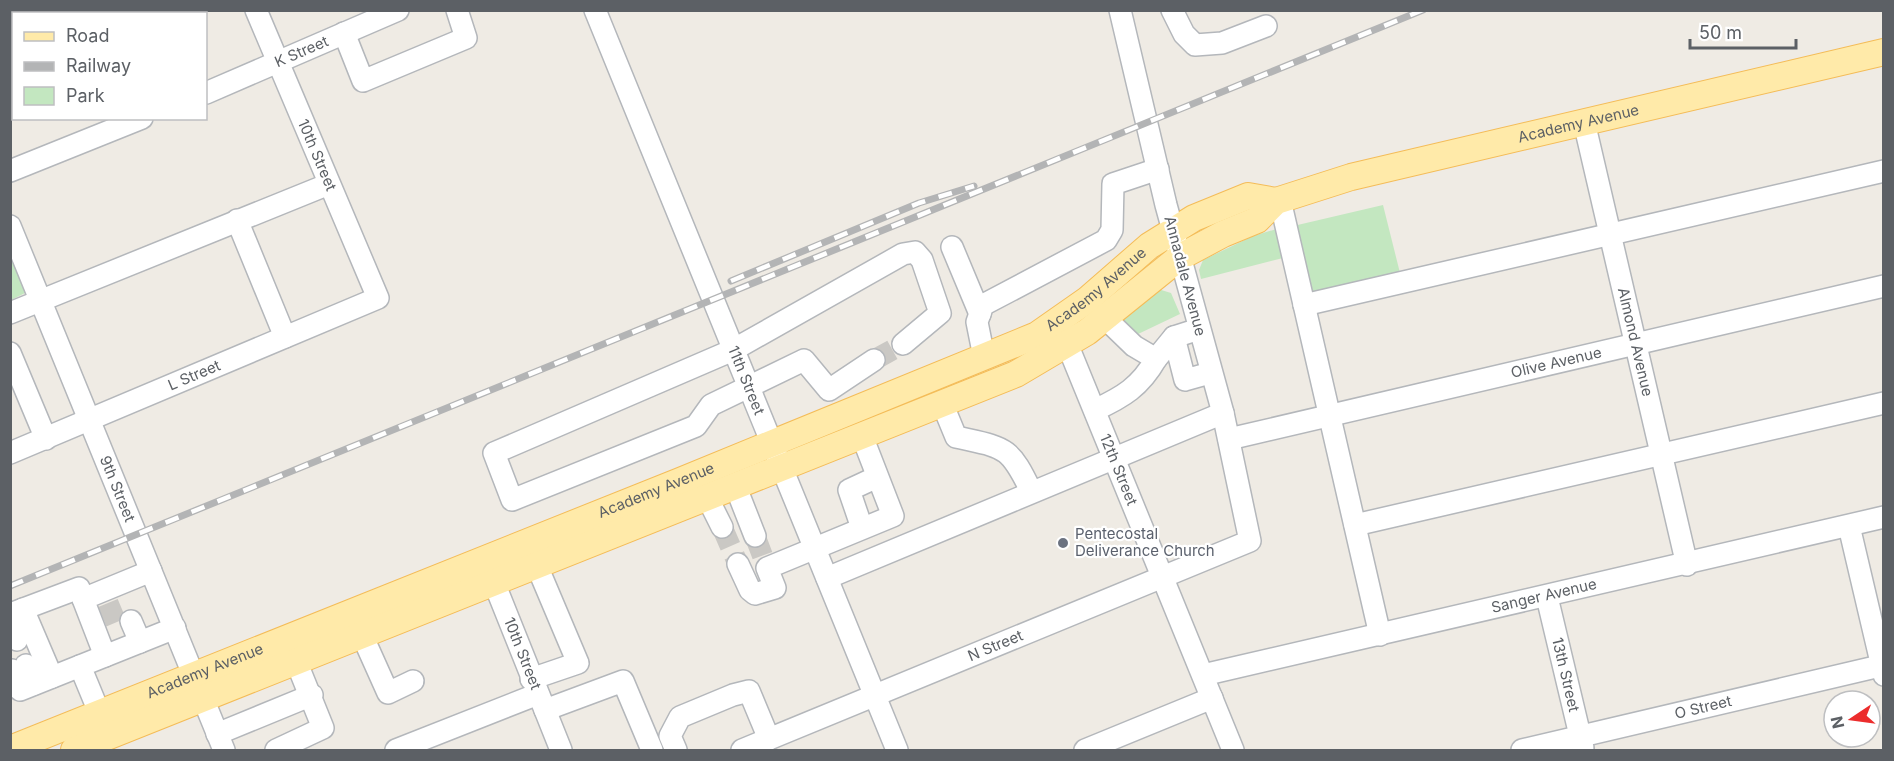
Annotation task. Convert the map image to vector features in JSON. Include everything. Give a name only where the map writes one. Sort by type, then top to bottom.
[{"type":"main road","name":"Academy Avenue","points":[[10,749],[99,711],[772,443],[1037,334],[1058,322],[1149,246],[1172,230],[1194,218],[1248,196],[1278,200],[1351,177],[1884,52]]},
{"type":"main road","name":"Academy Avenue","points":[[78,750],[1016,374],[1068,345],[1180,257],[1223,234],[1257,220],[1278,200]]},
{"type":"main road","points":[[911,416],[931,395],[974,375],[983,364],[984,357]]},
{"type":"street","name":"10th Street","points":[[256,10],[378,298]]},
{"type":"street","name":"K Street","points":[[207,93],[279,64],[398,10]]},
{"type":"street","points":[[344,33],[363,81],[466,38],[457,10]]},
{"type":"street","name":"11th Street","points":[[595,10],[897,750]]},
{"type":"street","name":"Annadale Avenue","points":[[1120,10],[1172,230],[1210,373],[1223,412],[1250,541]]},
{"type":"street","points":[[1172,10],[1184,34],[1195,45],[1222,44],[1266,26]]},
{"type":"street","points":[[10,171],[137,120]]},
{"type":"street","name":"Almond Avenue","points":[[1584,122],[1687,565]]},
{"type":"street","points":[[984,357],[977,331],[983,304],[1106,240],[1112,230],[1113,184],[1158,169]]},
{"type":"street","points":[[1304,305],[1884,171]]},
{"type":"street","points":[[10,313],[329,184]]},
{"type":"street","points":[[1278,200],[1380,635]]},
{"type":"street","points":[[237,220],[285,337]]},
{"type":"street","name":"9th Street","points":[[10,226],[220,742]]},
{"type":"street","points":[[952,247],[980,314]]},
{"type":"street","points":[[874,360],[829,390],[804,360],[711,405],[696,426],[512,500],[494,453],[733,350],[903,254],[915,252],[922,260],[940,313],[903,344]]},
{"type":"street","name":"Olive Avenue","points":[[1229,439],[1884,286]]},
{"type":"street","name":"L Street","points":[[10,453],[378,298]]},
{"type":"street","points":[[1105,318],[1134,346],[1156,359]]},
{"type":"street","name":"12th Street","points":[[1058,322],[1233,750]]},
{"type":"street","points":[[1095,410],[1126,395],[1148,373],[1174,337],[1199,329]]},
{"type":"street","points":[[1174,337],[1185,380],[1210,373]]},
{"type":"street","points":[[10,353],[46,439]]},
{"type":"street","points":[[942,403],[956,437],[996,446],[1016,458],[1031,491]]},
{"type":"street","points":[[1355,525],[1884,403]]},
{"type":"street","points":[[826,578],[1223,412]]},
{"type":"street","points":[[738,564],[750,591],[755,594],[775,588],[765,563],[814,548],[892,516],[862,436]]},
{"type":"street","points":[[862,528],[849,490],[877,477]]},
{"type":"street","points":[[735,485],[755,536]]},
{"type":"street","points":[[707,496],[722,527]]},
{"type":"street","name":"Sanger Avenue","points":[[1203,675],[1687,565],[1884,517]]},
{"type":"street","points":[[1849,525],[1883,669]]},
{"type":"street","name":"N Street","points":[[742,750],[1250,541]]},
{"type":"street","name":"10th Street","points":[[484,558],[561,750]]},
{"type":"street","points":[[537,566],[578,663],[538,694]]},
{"type":"street","points":[[83,599],[112,594],[151,571]]},
{"type":"street","points":[[43,681],[15,622],[79,588],[105,656]]},
{"type":"street","name":"13th Street","points":[[1547,597],[1582,743]]},
{"type":"street","points":[[125,624],[133,645]]},
{"type":"street","points":[[19,668],[20,690],[175,628]]},
{"type":"street","points":[[362,635],[388,693],[413,681]]},
{"type":"street","points":[[276,750],[322,728],[312,695],[296,661]]},
{"type":"street","points":[[80,666],[99,711]]},
{"type":"street","name":"O Street","points":[[1522,750],[1582,743],[1883,669]]},
{"type":"street","points":[[396,750],[538,694],[623,681],[652,750]]},
{"type":"street","points":[[676,750],[670,736],[680,717],[733,695],[749,691],[769,740]]},
{"type":"street","points":[[220,742],[312,695]]},
{"type":"street","points":[[1085,750],[1212,698]]},
{"type":"green space","points":[[1383,205],[1401,277],[1306,301],[1289,227]]},
{"type":"green space","points":[[1280,228],[1287,257],[1201,279],[1199,270],[1203,260],[1253,236]]},
{"type":"green space","points":[[11,257],[25,293],[10,300]]},
{"type":"green space","points":[[1158,289],[1171,293],[1180,314],[1136,335],[1119,321]]},
{"type":"tunnel","points":[[874,360],[903,344]]},
{"type":"tunnel","points":[[722,527],[738,564]]},
{"type":"tunnel","points":[[755,536],[763,557]]},
{"type":"tunnel","points":[[108,603],[118,627]]},
{"type":"railway","points":[[10,586],[1423,10]]},
{"type":"railway","points":[[731,281],[919,203],[974,186]]},
{"type":"place","name":"Pentecostal Deliverance Church","points":[[1063,543]]}]
